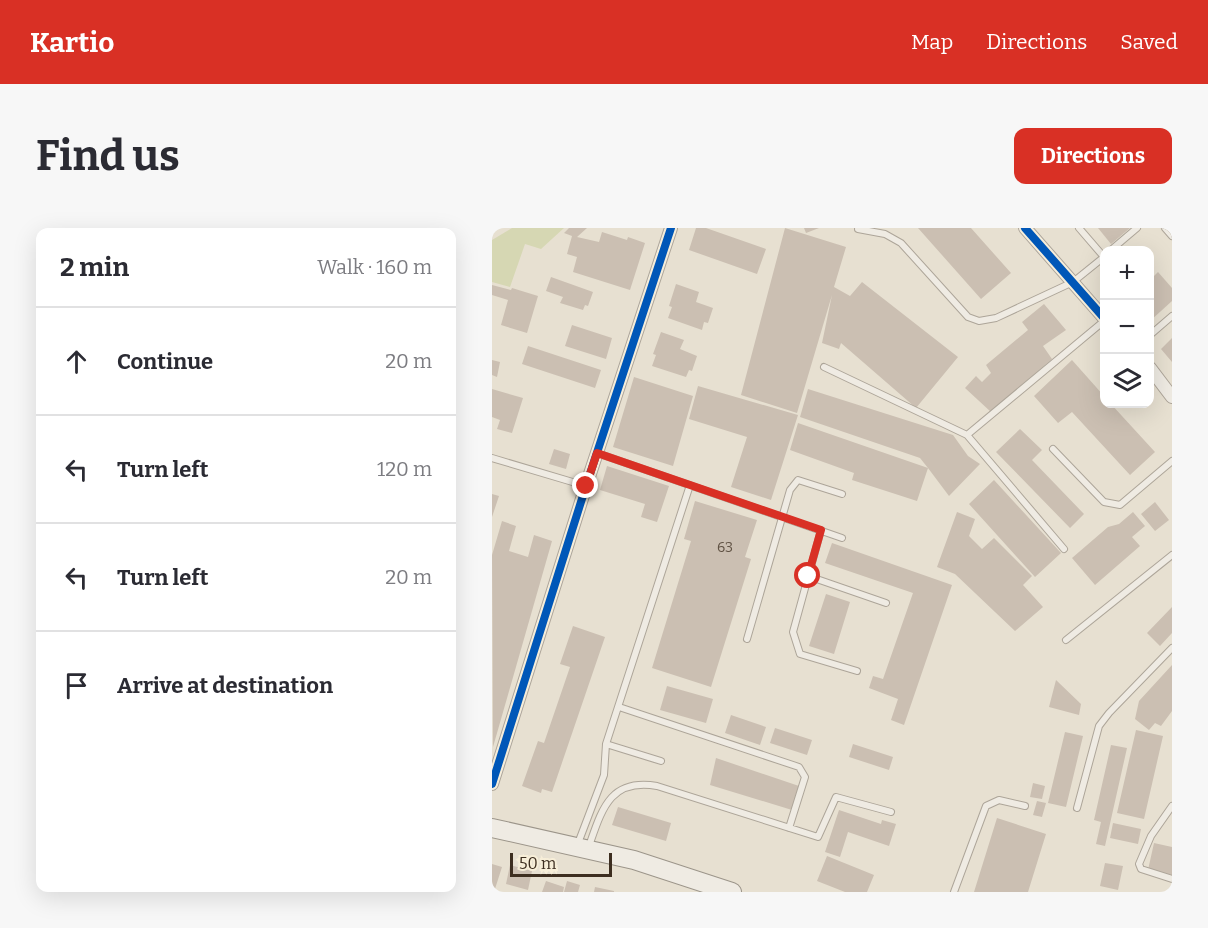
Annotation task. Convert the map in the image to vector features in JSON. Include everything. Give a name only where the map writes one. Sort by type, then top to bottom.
[{"type":"main road","points":[[492,828],[634,860],[732,892]]},
{"type":"street","points":[[492,784],[586,486],[671,228]]},
{"type":"street","points":[[1026,228],[1100,314]]},
{"type":"street","points":[[1154,374],[1172,397]]},
{"type":"lane","points":[[1079,228],[1100,252]]},
{"type":"lane","points":[[1116,246],[1137,228]]},
{"type":"lane","points":[[1165,228],[1172,236]]},
{"type":"lane","points":[[858,229],[885,234],[901,243],[968,317],[979,321],[996,318],[1073,282],[1100,260]]},
{"type":"lane","points":[[1154,331],[1172,316]]},
{"type":"lane","points":[[967,435],[1100,322]]},
{"type":"lane","points":[[824,366],[967,435],[1064,549]]},
{"type":"lane","points":[[1053,449],[1104,502],[1112,505],[1120,505],[1172,461]]},
{"type":"lane","points":[[597,453],[842,538]]},
{"type":"lane","points":[[492,458],[586,486]]},
{"type":"lane","points":[[747,639],[790,490],[798,480],[842,494]]},
{"type":"lane","points":[[583,848],[604,774],[606,744],[690,485]]},
{"type":"lane","points":[[821,530],[793,632],[796,645],[800,654],[857,671]]},
{"type":"lane","points":[[1066,640],[1172,555]]},
{"type":"lane","points":[[808,576],[886,603]]},
{"type":"lane","points":[[1077,808],[1099,726],[1172,648]]},
{"type":"lane","points":[[619,707],[798,767],[805,777],[789,828]]},
{"type":"lane","points":[[606,744],[661,761]]},
{"type":"lane","points":[[583,848],[603,807],[611,797],[634,784],[657,786],[818,837],[836,797],[891,812]]},
{"type":"lane","points":[[954,892],[986,806],[999,800],[1025,806]]},
{"type":"lane","points":[[1172,806],[1150,836],[1138,864],[1141,869],[1172,879]]},
{"type":"green space","points":[[512,228],[564,228],[541,249],[525,244],[510,287],[492,282],[492,240]]},
{"type":"building","points":[[569,228],[587,228],[577,237],[599,242],[602,232],[645,243],[630,290],[573,272],[577,257],[567,254],[572,236],[564,233]]},
{"type":"building","points":[[696,228],[706,228],[766,249],[757,274],[689,250]]},
{"type":"building","points":[[785,228],[846,247],[834,287],[850,296],[862,282],[958,357],[916,408],[841,343],[839,349],[822,343],[832,295],[797,413],[741,395]]},
{"type":"building","points":[[804,228],[819,228],[806,233]]},
{"type":"building","points":[[918,228],[971,228],[1011,273],[981,299]]},
{"type":"building","points":[[1098,228],[1130,228],[1111,244]]},
{"type":"building","points":[[1158,272],[1172,288],[1172,301],[1154,317],[1154,300],[1154,276]]},
{"type":"building","points":[[551,277],[593,292],[588,306],[585,305],[583,310],[560,303],[563,297],[546,291]]},
{"type":"building","points":[[676,284],[699,292],[696,302],[713,308],[708,323],[704,322],[702,330],[668,318]]},
{"type":"building","points":[[492,285],[538,296],[527,333],[501,325],[508,300],[492,295]]},
{"type":"building","points":[[1044,304],[1066,330],[1043,346],[1052,359],[991,412],[965,388],[976,376],[982,382],[991,373],[986,365],[1028,330],[1022,322]]},
{"type":"building","points":[[572,325],[612,338],[606,359],[565,346]]},
{"type":"building","points":[[661,332],[684,340],[680,349],[697,356],[692,371],[689,370],[686,377],[652,366],[656,355],[653,354]]},
{"type":"building","points":[[1172,338],[1172,362],[1161,349]]},
{"type":"building","points":[[528,346],[601,370],[595,388],[522,364]]},
{"type":"building","points":[[492,360],[500,362],[497,377],[492,375]]},
{"type":"building","points":[[1072,360],[1100,392],[1100,408],[1115,408],[1155,452],[1130,475],[1072,412],[1058,423],[1034,396]]},
{"type":"building","points":[[634,377],[693,396],[673,466],[613,447]]},
{"type":"building","points":[[698,386],[798,415],[771,500],[731,487],[747,437],[689,419]]},
{"type":"building","points":[[492,389],[523,398],[512,433],[497,429],[500,420],[492,417]]},
{"type":"building","points":[[808,389],[953,435],[968,456],[980,464],[949,496],[920,458],[800,417]]},
{"type":"building","points":[[798,423],[928,468],[917,501],[852,480],[854,473],[790,450]]},
{"type":"building","points":[[1020,429],[1042,450],[1032,460],[1084,514],[1070,528],[996,452]]},
{"type":"building","points":[[554,449],[570,454],[566,469],[549,464]]},
{"type":"building","points":[[607,466],[669,486],[657,522],[641,517],[645,504],[600,490]]},
{"type":"building","points":[[994,480],[1061,553],[1035,577],[969,504]]},
{"type":"building","points":[[492,494],[499,496],[492,517]]},
{"type":"building","points":[[695,501],[757,520],[745,557],[751,559],[711,687],[652,668],[691,541],[684,539]]},
{"type":"building","points":[[1155,502],[1169,520],[1155,531],[1141,514]]},
{"type":"building","points":[[957,512],[975,519],[969,536],[982,549],[994,538],[1032,576],[1023,585],[1043,607],[1015,631],[955,574],[937,567]]},
{"type":"building","points":[[1133,512],[1145,526],[1132,537],[1140,546],[1095,585],[1072,558],[1108,527],[1119,524]]},
{"type":"building","points":[[502,521],[516,526],[509,551],[528,557],[534,535],[552,541],[493,747],[492,555]]},
{"type":"building","points":[[832,543],[952,585],[904,725],[891,720],[898,699],[869,688],[873,676],[883,679],[913,593],[825,563]]},
{"type":"building","points":[[826,594],[850,602],[834,654],[809,646]]},
{"type":"building","points":[[1172,607],[1172,633],[1160,646],[1147,633]]},
{"type":"building","points":[[573,626],[605,637],[552,792],[542,789],[541,793],[522,786],[538,741],[544,743],[570,667],[560,664]]},
{"type":"building","points":[[1172,665],[1172,711],[1161,726],[1155,723],[1149,730],[1135,719],[1139,701]]},
{"type":"building","points":[[1056,680],[1081,704],[1079,715],[1049,707]]},
{"type":"building","points":[[667,686],[713,699],[706,723],[660,710]]},
{"type":"building","points":[[731,715],[766,727],[760,745],[725,733]]},
{"type":"building","points":[[775,728],[812,740],[807,755],[770,743]]},
{"type":"building","points":[[1136,730],[1163,736],[1144,819],[1117,813]]},
{"type":"building","points":[[1065,732],[1083,736],[1066,807],[1048,803]]},
{"type":"building","points":[[853,744],[893,757],[889,770],[849,757]]},
{"type":"building","points":[[1111,745],[1127,748],[1105,846],[1096,844],[1101,822],[1094,820]]},
{"type":"building","points":[[716,758],[799,786],[792,810],[710,785]]},
{"type":"building","points":[[1033,783],[1045,786],[1042,799],[1030,797]]},
{"type":"building","points":[[1037,801],[1046,803],[1042,817],[1033,815]]},
{"type":"building","points":[[618,807],[671,823],[666,841],[612,825]]},
{"type":"building","points":[[839,810],[881,824],[882,820],[896,824],[889,846],[848,832],[840,857],[825,852]]},
{"type":"building","points":[[997,818],[1046,834],[1028,892],[974,892]]},
{"type":"building","points":[[1113,823],[1141,829],[1138,844],[1110,838]]},
{"type":"building","points":[[1154,843],[1172,847],[1172,875],[1148,870]]},
{"type":"building","points":[[827,856],[874,875],[867,892],[845,892],[817,881]]},
{"type":"building","points":[[1105,863],[1123,866],[1118,890],[1100,886]]},
{"type":"building","points":[[492,864],[502,867],[494,892],[492,892]]},
{"type":"building","points":[[510,865],[532,871],[528,890],[506,884]]},
{"type":"building","points":[[546,881],[564,887],[563,892],[542,892]]},
{"type":"building","points":[[567,881],[580,885],[578,892],[564,892]]},
{"type":"building","points":[[595,887],[614,891],[614,892],[594,892]]},
{"type":"cycle path","points":[[492,784],[586,486],[671,228]]},
{"type":"cycle path","points":[[1025,228],[1100,313]]},
{"type":"route","points":[[586,486],[597,453],[821,530],[808,576]]}]
